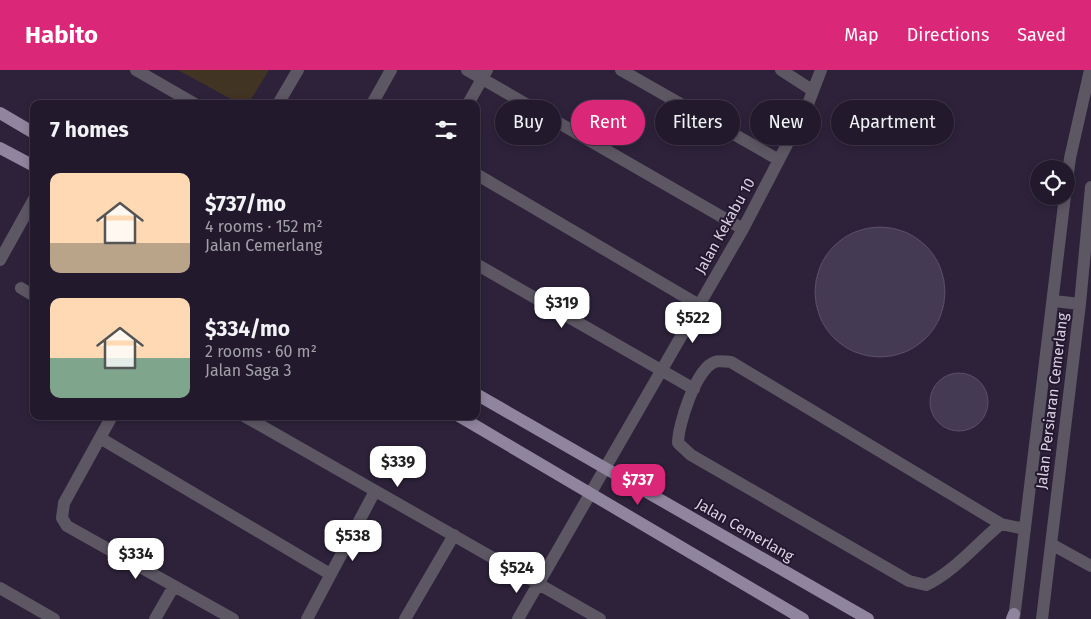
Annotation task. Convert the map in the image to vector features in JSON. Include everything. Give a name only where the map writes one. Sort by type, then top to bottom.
[{"type":"main road","points":[[0,113],[30,131]]},
{"type":"main road","points":[[0,148],[30,164]]},
{"type":"main road","name":"Jalan Cemerlang","points":[[480,396],[868,619]]},
{"type":"main road","points":[[467,420],[803,619]]},
{"type":"street","points":[[136,70],[188,100]]},
{"type":"street","points":[[280,100],[298,70]]},
{"type":"street","points":[[374,100],[391,70]]},
{"type":"street","points":[[467,70],[484,75],[743,229]]},
{"type":"street","points":[[621,70],[779,160]]},
{"type":"street","points":[[781,70],[812,90]]},
{"type":"street","name":"Jalan Kekabu 10","points":[[518,619],[743,229],[808,104],[821,70]]},
{"type":"street","points":[[1070,160],[1090,70]]},
{"type":"street","points":[[470,100],[484,75]]},
{"type":"street","points":[[480,176],[699,305]]},
{"type":"street","name":"Jalan Persiaran Cemerlang","points":[[1042,619],[1080,304],[1091,187]]},
{"type":"street","name":"Jalan Persiaran Cemerlang","points":[[1013,617],[1054,301],[1064,205]]},
{"type":"street","points":[[0,260],[30,206]]},
{"type":"street","points":[[480,266],[694,389]]},
{"type":"street","points":[[20,288],[30,294]]},
{"type":"street","points":[[1054,301],[1080,304]]},
{"type":"street","points":[[1001,524],[978,542],[944,577],[926,585],[909,581],[691,455],[678,443],[678,430],[702,372],[714,362],[731,362],[1001,524],[1025,529]]},
{"type":"street","points":[[110,420],[64,503],[62,518],[67,526],[233,619]]},
{"type":"street","points":[[251,420],[539,582],[600,619]]},
{"type":"street","points":[[100,438],[330,574]]},
{"type":"street","points":[[306,619],[375,491]]},
{"type":"street","points":[[405,619],[454,535]]},
{"type":"street","points":[[1051,544],[1091,566]]},
{"type":"street","points":[[155,619],[174,586]]},
{"type":"street","points":[[0,588],[54,619]]},
{"type":"shaded area","points":[[178,70],[269,70],[250,100],[233,100]]},
{"type":"building","points":[[880,227],[893,228],[905,232],[926,246],[940,267],[944,279],[944,305],[940,317],[926,338],[905,352],[893,356],[880,357],[867,356],[855,352],[834,338],[820,317],[816,305],[815,292],[816,279],[820,267],[834,246],[855,232],[867,228]]},
{"type":"building","points":[[959,373],[970,375],[983,386],[988,402],[986,413],[975,426],[959,431],[948,429],[935,418],[930,402],[932,391],[943,378]]}]
